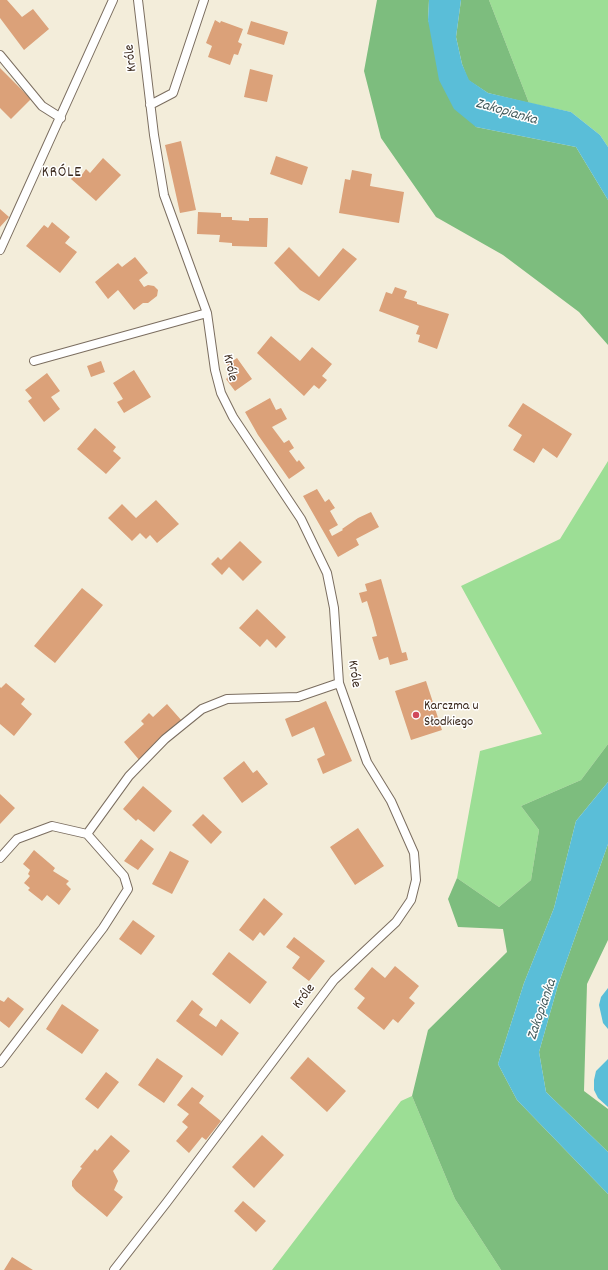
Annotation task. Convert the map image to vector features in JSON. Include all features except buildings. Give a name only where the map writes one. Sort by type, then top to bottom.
[{"type":"lane","points":[[0,250],[61,118],[113,0]]},
{"type":"lane","name":"Króle","points":[[114,1270],[334,980],[396,922],[411,900],[416,880],[414,853],[391,802],[367,762],[339,683],[334,608],[327,573],[301,519],[233,417],[221,393],[215,370],[207,313],[164,195],[150,105],[138,0]]},
{"type":"lane","points":[[150,105],[173,93],[204,0]]},
{"type":"lane","points":[[0,55],[42,106],[61,118]]},
{"type":"lane","points":[[34,361],[207,313]]},
{"type":"lane","points":[[87,834],[129,776],[165,739],[202,708],[226,700],[298,696],[339,683]]},
{"type":"lane","points":[[0,858],[17,839],[52,826],[87,834],[124,876],[128,889],[103,928],[0,1063]]},
{"type":"green space","points":[[377,0],[429,0],[428,20],[476,127],[576,147],[608,200],[608,345],[579,312],[503,255],[436,217],[381,138],[364,71]]},
{"type":"green space","points":[[461,0],[489,0],[529,103],[488,93],[468,80],[462,64],[456,37]]},
{"type":"green space","points":[[489,0],[608,0],[608,147],[600,135],[571,112],[529,103]]},
{"type":"green space","points":[[608,461],[608,744],[581,780],[521,806],[539,830],[531,880],[499,907],[457,878],[480,751],[542,734],[461,586],[560,539]]},
{"type":"green space","points":[[608,744],[608,782],[576,821],[554,908],[524,983],[498,1064],[517,1100],[608,1194],[608,1270],[501,1270],[455,1199],[412,1096],[428,1030],[507,952],[503,929],[458,927],[448,899],[457,878],[499,907],[531,880],[539,830],[521,806],[581,780]]},
{"type":"green space","points":[[608,844],[608,940],[587,984],[584,1091],[608,1109],[608,1152],[546,1092],[539,1052],[558,985]]},
{"type":"green space","points":[[412,1096],[455,1199],[501,1270],[272,1270],[401,1101]]},
{"type":"water","name":"Zakopianka","points":[[429,0],[461,0],[456,37],[462,64],[469,80],[488,93],[571,112],[600,135],[608,147],[608,200],[576,147],[476,127],[454,109],[439,80],[428,20]]},
{"type":"water","name":"Zakopianka","points":[[608,782],[608,844],[558,985],[539,1052],[546,1092],[608,1152],[608,1194],[517,1100],[498,1064],[524,983],[554,908],[576,821]]},
{"type":"water","points":[[608,988],[608,1029],[603,1023],[599,1005],[601,997]]},
{"type":"water","points":[[608,1059],[608,1107],[598,1098],[594,1090],[594,1080],[596,1071]]},
{"type":"place","name":"Karczma u Słodkiego","points":[[416,715]]},
{"type":"district","name":"KRÓLE","points":[[62,174]]}]
